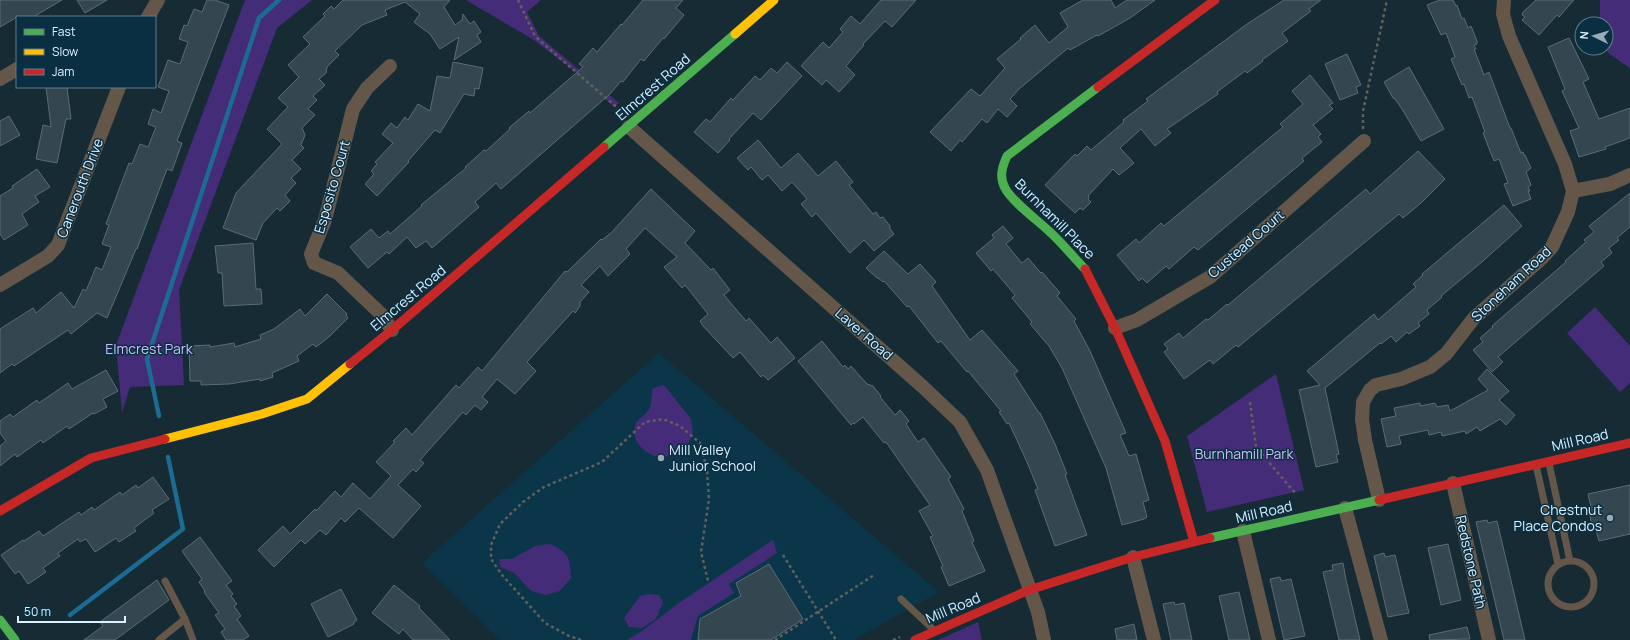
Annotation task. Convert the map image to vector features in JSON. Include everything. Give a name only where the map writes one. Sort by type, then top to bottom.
[{"type":"street","points":[[149,16],[158,0]]},
{"type":"street","name":"Elmcrest Road","points":[[0,511],[91,458],[262,414],[307,399],[392,330],[629,127],[774,0]]},
{"type":"street","name":"Burnhamill Place","points":[[1194,542],[1165,441],[1115,328],[1086,270],[1052,233],[1008,194],[1002,186],[1002,166],[1008,156],[1215,0]]},
{"type":"street","points":[[1504,0],[1503,14],[1509,36],[1560,151],[1573,191],[1610,184],[1630,175]]},
{"type":"street","name":"Esposito Court","points":[[390,66],[367,88],[353,109],[325,220],[311,254],[314,263],[338,273],[380,314],[392,330]]},
{"type":"street","points":[[0,79],[16,70]]},
{"type":"street","name":"Canerouth Drive","points":[[0,285],[48,256],[58,245],[119,88]]},
{"type":"street","name":"Laver Road","points":[[629,127],[922,386],[960,422],[987,470],[1038,612],[1044,640]]},
{"type":"street","name":"Custead Court","points":[[1115,328],[1137,320],[1210,277],[1364,141]]},
{"type":"street","name":"Stoneham Road","points":[[1379,500],[1365,440],[1362,419],[1363,402],[1370,390],[1376,385],[1401,379],[1430,367],[1446,354],[1474,318],[1526,274],[1552,247],[1568,212],[1573,191]]},
{"type":"street","name":"Mill Road","points":[[915,640],[1029,590],[1133,557],[1630,443]]},
{"type":"street","name":"Redstone Path","points":[[1453,483],[1489,640]]},
{"type":"street","points":[[1345,508],[1381,640]]},
{"type":"street","points":[[1243,531],[1269,640]]},
{"type":"street","points":[[1133,557],[1154,640]]},
{"type":"street","points":[[0,620],[15,640]]},
{"type":"lane","points":[[1549,461],[1570,560]]},
{"type":"lane","points":[[1536,464],[1558,564]]},
{"type":"lane","points":[[1570,560],[1583,563],[1592,573],[1595,587],[1593,593],[1590,599],[1579,607],[1565,608],[1553,601],[1548,588],[1548,581],[1550,575],[1558,564],[1570,560]]},
{"type":"lane","points":[[165,581],[185,619],[193,640]]},
{"type":"lane","points":[[901,599],[935,631]]},
{"type":"lane","points":[[159,640],[185,619]]},
{"type":"path","points":[[518,0],[534,34],[539,40],[623,112]]},
{"type":"path","points":[[1364,141],[1363,111],[1387,0]]},
{"type":"path","points":[[1250,402],[1256,447],[1295,493]]},
{"type":"path","points":[[581,640],[569,636],[544,623],[502,575],[491,559],[491,545],[500,524],[523,502],[544,487],[602,462],[645,422],[663,419],[680,426],[700,443],[707,470],[708,499],[701,552],[708,581]]},
{"type":"path","points":[[783,555],[836,640]]},
{"type":"path","points":[[775,640],[874,575]]},
{"type":"shaded area","name":"Mill Valley Junior School","points":[[659,353],[939,592],[854,640],[500,640],[422,563]]},
{"type":"green space","name":"Elmcrest Park","points":[[245,0],[312,0],[277,28],[179,290],[184,385],[130,387],[122,413],[116,345]]},
{"type":"green space","points":[[466,0],[541,0],[527,12],[539,36],[619,103],[614,107],[577,73],[534,40]]},
{"type":"green space","points":[[1600,0],[1630,0],[1630,68],[1612,56],[1614,56],[1614,16],[1600,16]]},
{"type":"green space","points":[[1595,307],[1630,346],[1630,383],[1620,392],[1567,333]]},
{"type":"green space","name":"Burnhamill Park","points":[[1276,374],[1304,490],[1207,512],[1187,436]]},
{"type":"green space","points":[[664,385],[691,419],[693,433],[687,447],[673,455],[658,457],[643,449],[636,440],[634,429],[637,421],[649,409],[653,388]]},
{"type":"green space","points":[[773,540],[777,553],[729,584],[734,593],[698,616],[691,640],[627,640],[642,631],[676,605]]},
{"type":"green space","points":[[550,544],[565,553],[570,565],[571,578],[560,591],[546,595],[531,591],[514,573],[500,567],[499,559],[512,559],[535,546]]},
{"type":"green space","points":[[648,594],[659,595],[663,602],[656,619],[642,628],[629,627],[624,618],[640,596]]},
{"type":"green space","points":[[978,622],[982,640],[938,640]]},
{"type":"building","points":[[0,0],[62,0],[35,16],[16,16],[16,18],[0,27]]},
{"type":"building","points":[[77,0],[107,0],[85,13]]},
{"type":"building","points":[[207,0],[215,0],[229,5],[177,141],[182,143],[172,171],[167,169],[137,249],[107,318],[97,313],[71,334],[68,330],[14,366],[12,364],[0,373],[0,329],[33,308],[36,313],[61,292],[74,308],[83,289],[86,291],[96,267],[102,270],[111,247],[102,244],[109,225],[106,224],[129,163],[132,164],[140,144],[148,147],[156,127],[148,124],[153,109],[161,113],[169,91],[158,87],[168,60],[180,64],[188,42],[179,39],[184,25],[187,26],[194,9],[202,12]]},
{"type":"building","points":[[343,0],[450,0],[444,7],[455,25],[462,20],[463,14],[470,24],[474,21],[481,32],[477,35],[481,42],[454,60],[459,37],[440,49],[430,34],[414,22],[420,14],[405,2],[385,10],[387,15],[362,25],[335,51],[339,55],[327,67],[326,73],[319,79],[325,85],[313,96],[317,100],[308,109],[315,115],[302,128],[305,135],[301,145],[304,148],[292,160],[301,169],[291,178],[296,183],[285,195],[290,201],[280,211],[277,208],[263,223],[256,240],[223,228],[236,193],[282,144],[267,129],[288,107],[278,98],[299,77],[288,65],[310,44],[303,37],[325,16],[323,14],[331,6],[334,9]]},
{"type":"building","points":[[643,0],[683,0],[676,8],[684,15],[644,61],[641,59],[623,82],[621,81],[610,94],[501,189],[496,183],[475,202],[479,207],[432,248],[426,241],[416,248],[407,237],[389,254],[387,252],[368,268],[350,247],[371,229],[379,238],[388,231],[390,234],[422,206],[421,205],[466,168],[465,167],[484,150],[486,151],[510,129],[509,128],[529,111],[530,113],[583,67],[579,64],[593,48],[597,52]]},
{"type":"building","points":[[881,0],[916,0],[892,27],[885,21],[863,44],[864,45],[846,66],[855,75],[839,92],[826,80],[822,85],[801,66],[823,42],[829,48],[843,32],[840,29],[851,16],[860,24]]},
{"type":"building","points":[[1083,0],[1111,0],[1115,8],[1127,0],[1155,0],[1130,18],[1098,36],[1097,35],[1070,50],[1068,48],[1019,89],[1010,99],[1017,106],[1007,117],[998,109],[987,123],[982,119],[962,142],[960,140],[951,151],[930,132],[971,89],[980,96],[1005,68],[997,59],[1035,25],[1049,43],[1068,27],[1060,13]]},
{"type":"building","points":[[1284,0],[1321,0],[1309,9],[1311,11],[1282,33],[1288,41],[1247,73],[1245,71],[1217,92],[1218,94],[1167,129],[1171,133],[1155,146],[1141,129],[1120,148],[1134,163],[1119,175],[1113,169],[1088,196],[1088,199],[1091,202],[1083,210],[1080,208],[1075,213],[1045,185],[1075,154],[1077,156],[1087,146],[1091,150],[1124,122],[1123,120],[1148,101],[1146,99],[1247,24]]},
{"type":"building","points":[[1440,0],[1453,0],[1468,28],[1471,26],[1477,41],[1477,44],[1474,45],[1476,49],[1474,49],[1484,75],[1489,72],[1510,128],[1521,153],[1523,152],[1525,155],[1531,168],[1526,172],[1531,185],[1528,187],[1530,191],[1528,191],[1531,199],[1513,206],[1504,184],[1508,183],[1499,159],[1494,161],[1483,133],[1485,132],[1472,97],[1469,98],[1464,84],[1462,85],[1451,59],[1455,57],[1446,33],[1441,35],[1427,5]]},
{"type":"building","points":[[1536,0],[1574,0],[1559,17],[1557,15],[1539,35],[1522,20],[1525,17],[1522,15],[1523,12]]},
{"type":"building","points":[[1569,38],[1574,48],[1574,56],[1578,56],[1589,79],[1583,82],[1599,119],[1630,108],[1630,138],[1605,147],[1606,149],[1579,157],[1570,131],[1579,128],[1562,91],[1565,89],[1548,47]]},
{"type":"building","points":[[1347,54],[1361,85],[1356,87],[1358,93],[1340,100],[1325,64]]},
{"type":"building","points":[[453,62],[483,68],[479,89],[475,88],[474,96],[464,94],[440,133],[435,130],[408,161],[409,162],[377,196],[365,184],[374,174],[371,171],[377,164],[375,162],[393,143],[382,134],[391,123],[397,128],[405,117],[408,120],[418,104],[430,111],[437,76],[450,78]]},
{"type":"building","points":[[787,62],[802,76],[761,120],[753,113],[718,153],[694,132],[706,119],[710,122],[731,98],[733,100],[755,76],[760,80],[771,68],[777,73]]},
{"type":"building","points":[[1409,67],[1444,129],[1421,141],[1384,82]]},
{"type":"building","points":[[1310,75],[1333,103],[1329,105],[1333,109],[1313,125],[1321,134],[1318,137],[1322,142],[1302,158],[1304,161],[1198,250],[1194,247],[1169,269],[1166,266],[1147,283],[1142,278],[1139,281],[1117,255],[1136,239],[1139,243],[1161,223],[1164,226],[1283,127],[1280,124],[1303,104],[1292,91]]},
{"type":"building","points":[[46,88],[67,88],[71,119],[66,119],[57,163],[36,159],[43,125],[51,127]]},
{"type":"building","points":[[9,116],[20,135],[0,146],[0,121]]},
{"type":"building","points":[[758,140],[781,168],[798,153],[818,176],[836,161],[853,182],[849,185],[873,214],[876,212],[880,218],[883,217],[894,234],[874,251],[864,240],[850,253],[816,213],[812,217],[801,204],[807,199],[792,182],[782,191],[768,175],[762,180],[751,167],[748,170],[737,158]]},
{"type":"building","points":[[1418,151],[1445,179],[1421,203],[1403,218],[1399,214],[1238,347],[1236,345],[1213,364],[1210,360],[1184,379],[1164,352],[1168,349],[1164,344],[1179,333],[1183,338],[1206,319],[1208,320],[1227,304],[1228,305],[1366,189],[1370,194]]},
{"type":"building","points":[[37,169],[50,187],[35,196],[39,202],[22,214],[28,225],[4,240],[0,234],[0,196],[13,188],[12,186]]},
{"type":"building","points":[[651,189],[695,231],[685,243],[711,270],[713,268],[730,290],[724,295],[746,321],[749,318],[771,343],[777,337],[795,358],[768,380],[763,375],[761,377],[740,352],[733,358],[700,321],[708,314],[685,285],[682,288],[664,267],[677,257],[645,228],[626,249],[630,254],[608,276],[600,266],[581,285],[589,292],[580,302],[580,306],[575,313],[573,311],[527,362],[536,371],[515,394],[497,379],[482,397],[488,402],[481,410],[475,405],[466,415],[463,412],[420,460],[424,463],[416,472],[413,469],[398,485],[421,506],[393,538],[359,508],[345,522],[341,518],[326,535],[320,530],[305,544],[301,540],[274,567],[258,550],[283,526],[290,534],[315,509],[316,511],[335,491],[341,497],[353,483],[370,499],[391,476],[376,462],[395,442],[393,441],[406,428],[412,435],[456,385],[459,388],[478,367],[482,371],[565,271],[567,272],[601,239],[602,240],[612,232]]},
{"type":"building","points":[[1630,193],[1630,227],[1617,238],[1619,240],[1609,248],[1612,253],[1601,262],[1604,266],[1498,357],[1503,362],[1492,372],[1473,350],[1483,342],[1480,338],[1566,262],[1565,261],[1586,242],[1584,240],[1594,232],[1589,226]]},
{"type":"building","points":[[1504,205],[1522,226],[1441,296],[1442,297],[1427,310],[1429,314],[1418,323],[1420,326],[1409,334],[1407,332],[1396,342],[1391,336],[1381,344],[1380,343],[1325,388],[1339,454],[1336,455],[1338,462],[1316,467],[1299,390],[1320,385],[1307,371],[1374,314],[1378,320],[1416,287],[1413,284],[1423,275],[1422,274]]},
{"type":"building","points":[[1003,226],[1013,238],[1006,244],[1022,263],[1028,258],[1041,273],[1042,272],[1060,293],[1057,296],[1076,319],[1074,321],[1090,351],[1126,433],[1120,435],[1129,456],[1136,454],[1149,500],[1143,502],[1147,517],[1144,519],[1122,525],[1106,468],[1062,368],[1049,346],[1030,324],[1032,322],[1012,298],[1015,295],[993,269],[991,271],[976,253],[994,238],[992,235]]},
{"type":"building","points":[[253,243],[256,289],[261,289],[262,304],[224,306],[222,273],[218,273],[215,246]]},
{"type":"building","points":[[884,251],[908,274],[920,264],[936,282],[932,286],[970,340],[982,330],[1018,371],[1014,374],[1040,413],[1055,444],[1067,474],[1065,475],[1087,535],[1055,546],[1035,490],[1038,489],[1009,423],[1007,424],[999,412],[1001,411],[941,341],[938,343],[909,306],[907,307],[884,281],[883,282],[877,278],[866,268]]},
{"type":"building","points":[[327,294],[347,314],[346,315],[348,318],[330,336],[316,347],[313,344],[297,356],[299,361],[272,373],[273,377],[260,381],[260,379],[229,384],[201,385],[201,381],[190,381],[189,346],[210,345],[210,347],[234,343],[235,347],[261,339],[260,335],[274,329],[300,309],[305,316]]},
{"type":"building","points":[[822,341],[843,367],[845,365],[848,369],[851,366],[867,384],[873,386],[895,415],[900,410],[909,421],[906,424],[918,442],[924,438],[951,477],[948,479],[964,509],[962,511],[974,541],[972,542],[985,571],[949,586],[941,567],[943,566],[930,537],[933,536],[919,511],[930,505],[886,442],[884,443],[863,417],[851,425],[798,361]]},
{"type":"building","points":[[1487,369],[1509,391],[1499,400],[1515,415],[1506,425],[1500,419],[1480,431],[1477,427],[1466,434],[1465,431],[1442,436],[1441,432],[1429,435],[1428,430],[1399,436],[1401,444],[1387,447],[1381,419],[1396,416],[1394,408],[1420,403],[1420,406],[1435,403],[1437,407],[1448,405],[1450,411],[1488,390],[1478,379]]},
{"type":"building","points":[[106,370],[118,391],[103,399],[107,407],[94,414],[93,413],[69,429],[67,426],[43,443],[41,440],[17,457],[15,454],[0,466],[0,446],[6,441],[0,433],[0,421],[10,414],[13,417],[37,400],[39,403],[68,383],[72,389]]},
{"type":"building","points":[[153,477],[169,499],[152,510],[154,513],[134,528],[136,531],[119,542],[116,538],[95,552],[86,539],[80,542],[78,539],[58,553],[60,556],[43,568],[46,572],[28,584],[19,571],[15,574],[1,555],[39,531],[43,536],[79,512],[81,515],[92,507],[94,510],[120,492],[122,495],[136,485],[138,488]]},
{"type":"building","name":"Chestnut Place Condos","points":[[1630,485],[1630,534],[1599,541],[1595,526],[1592,526],[1589,511],[1592,511],[1588,494]]},
{"type":"building","points":[[1487,520],[1488,523],[1497,521],[1525,640],[1504,640],[1476,522]]},
{"type":"building","points":[[200,537],[232,581],[226,585],[233,594],[231,596],[237,604],[234,606],[241,616],[237,619],[249,636],[243,640],[226,640],[221,632],[225,629],[215,615],[219,613],[204,592],[205,591],[199,582],[202,579],[182,551]]},
{"type":"building","points":[[1448,544],[1461,600],[1441,605],[1428,548]]},
{"type":"building","points":[[1384,553],[1385,557],[1395,555],[1409,613],[1388,617],[1374,556]]},
{"type":"building","points":[[1343,563],[1360,640],[1339,640],[1323,572],[1333,570],[1332,565]]},
{"type":"building","points":[[769,564],[803,619],[771,640],[698,640],[700,619],[741,596],[736,583]]},
{"type":"building","points":[[1280,577],[1281,581],[1291,579],[1305,636],[1284,640],[1270,579]]},
{"type":"building","points":[[157,580],[169,600],[115,640],[84,640],[103,626],[100,622]]},
{"type":"building","points":[[394,585],[420,606],[419,608],[450,640],[413,640],[403,629],[399,634],[372,613]]},
{"type":"building","points":[[341,589],[357,620],[354,624],[328,637],[311,604]]},
{"type":"building","points":[[1239,592],[1250,640],[1229,640],[1219,596]]},
{"type":"building","points":[[1174,602],[1175,605],[1184,603],[1192,640],[1171,640],[1163,604]]},
{"type":"building","points":[[1134,624],[1137,640],[1117,640],[1115,629]]},
{"type":"building","points":[[1467,627],[1470,639],[1430,640],[1429,635]]},
{"type":"waterway","points":[[159,416],[147,359],[259,18],[279,0]]},
{"type":"waterway","points":[[70,615],[183,529],[168,457]]},
{"type":"traffic: fast","points":[[604,147],[735,34]]},
{"type":"traffic: fast","points":[[1085,269],[1046,228],[1013,199],[1003,184],[1002,172],[1007,156],[1098,87]]},
{"type":"traffic: fast","points":[[1210,538],[1379,500]]},
{"type":"traffic: fast","points":[[0,620],[15,640]]},
{"type":"traffic: slow","points":[[735,34],[774,0]]},
{"type":"traffic: slow","points":[[165,439],[262,414],[307,399],[350,364]]},
{"type":"traffic: jam","points":[[1098,87],[1215,0]]},
{"type":"traffic: jam","points":[[350,364],[392,330],[604,147]]},
{"type":"traffic: jam","points":[[1085,269],[1115,328],[1165,441],[1194,542]]},
{"type":"traffic: jam","points":[[0,511],[91,458],[165,439]]},
{"type":"traffic: jam","points":[[1379,500],[1630,443]]},
{"type":"traffic: jam","points":[[915,640],[1029,590],[1133,557],[1210,538]]},
{"type":"place","name":"Mill Valley Junior School","points":[[661,458]]},
{"type":"place","name":"Chestnut Place Condos","points":[[1610,518]]}]
